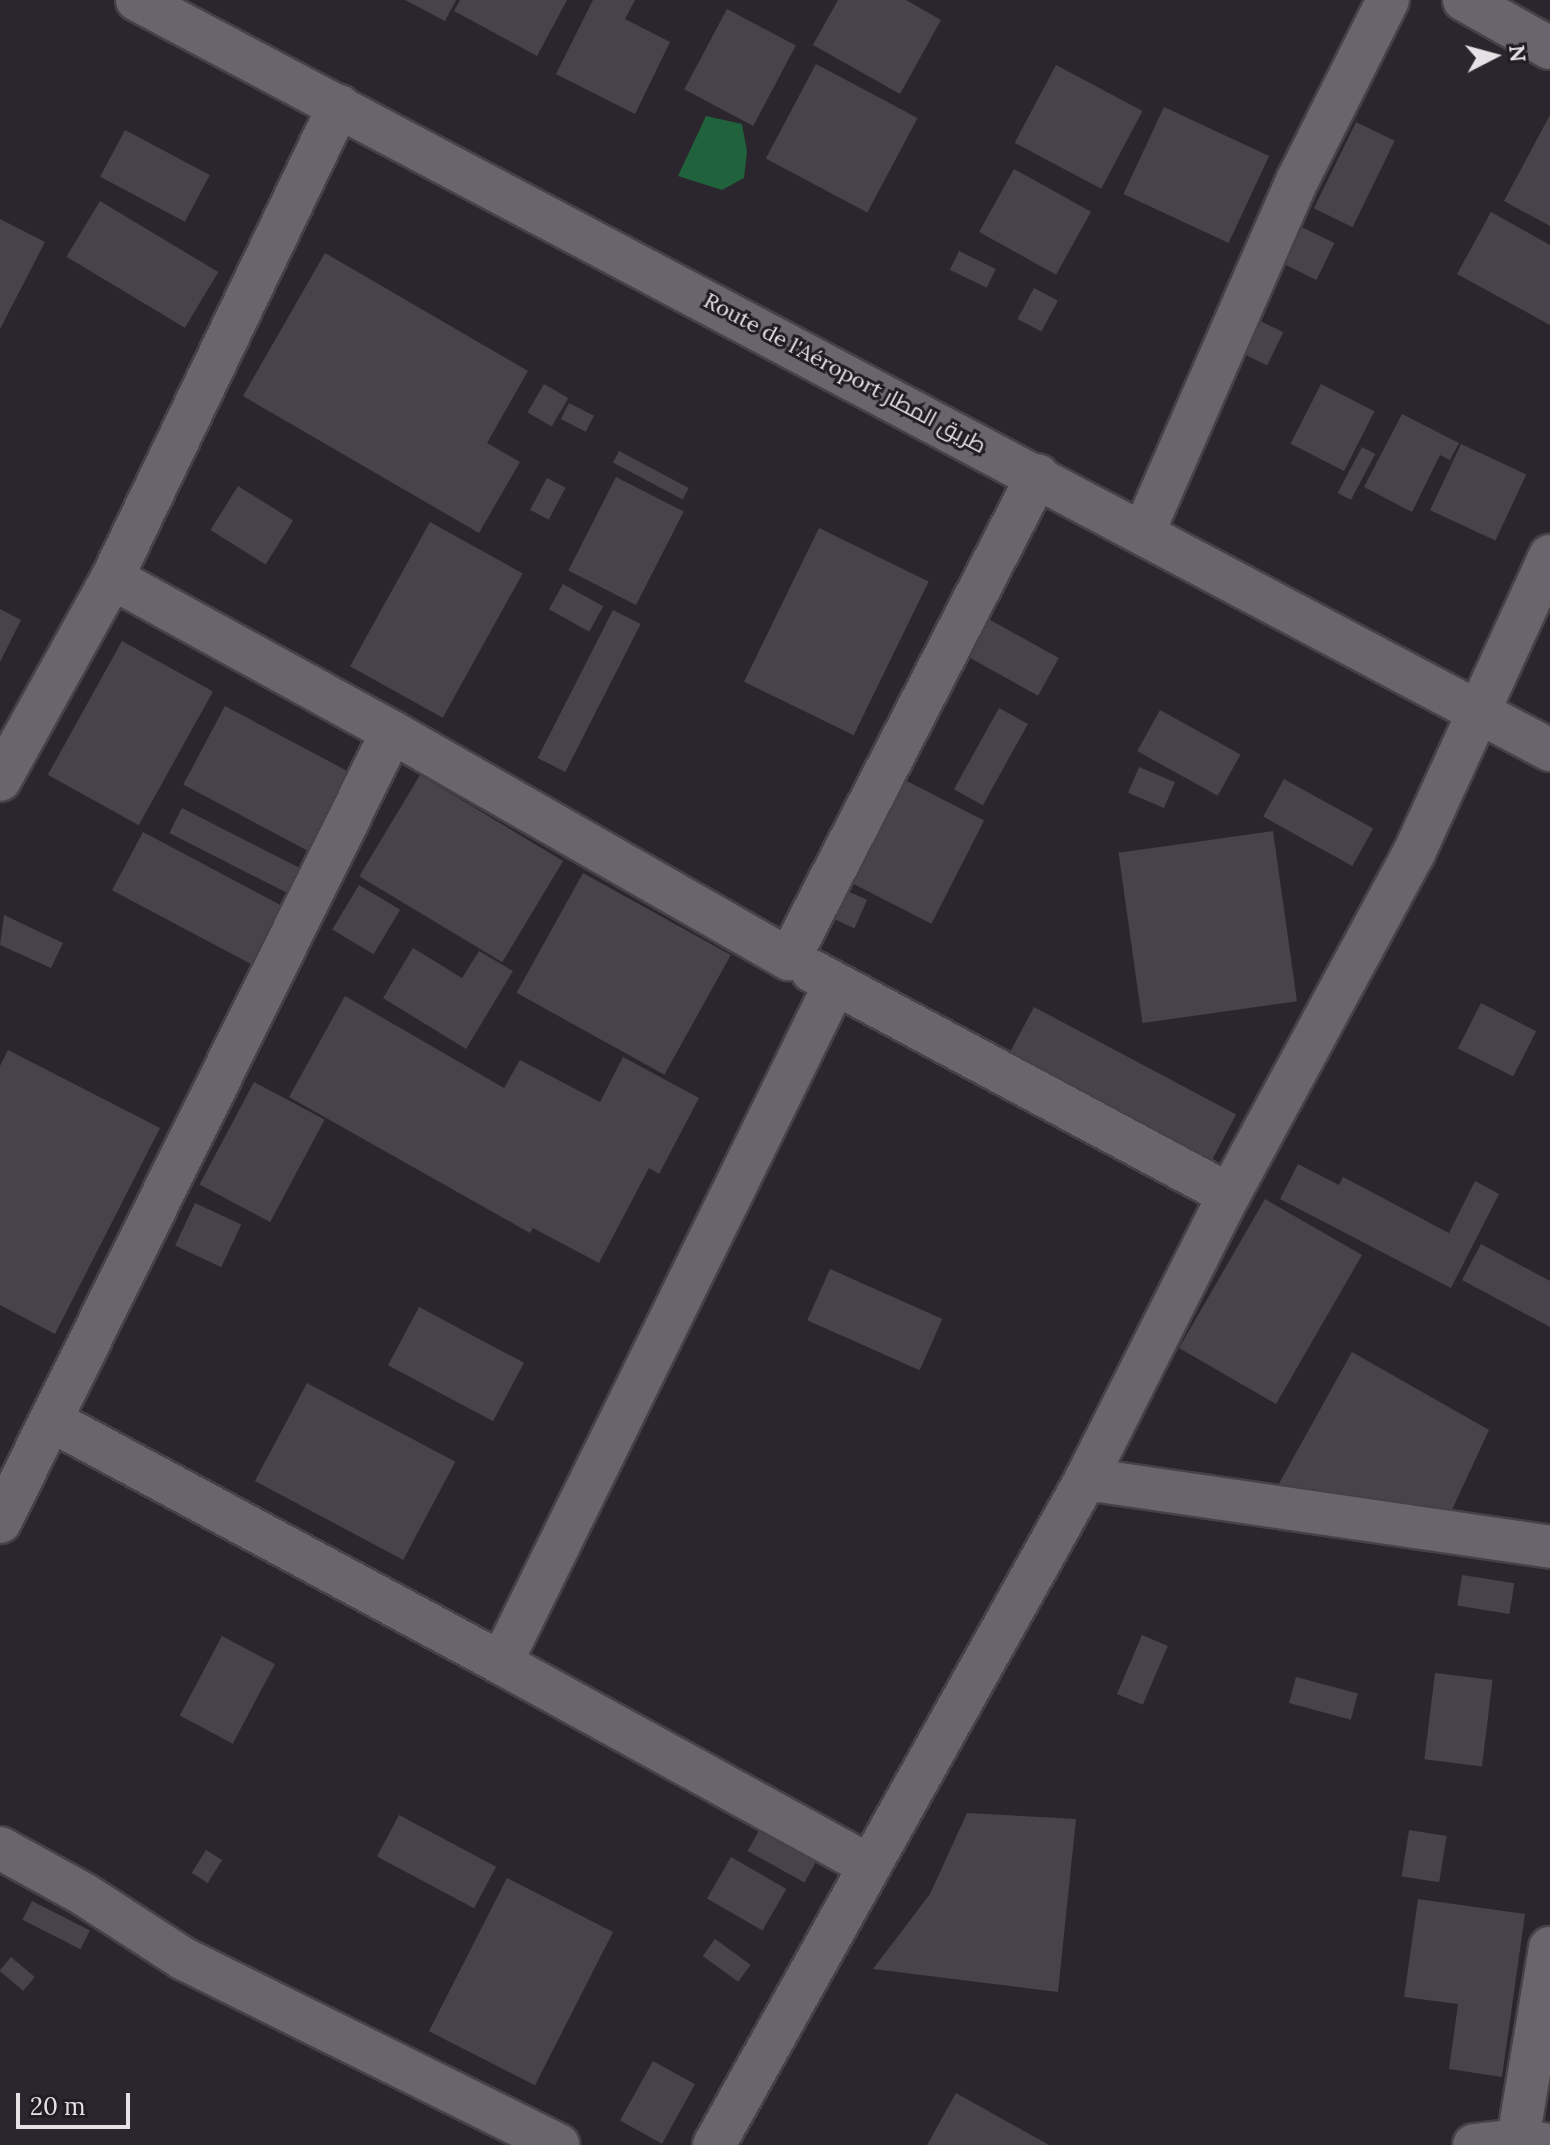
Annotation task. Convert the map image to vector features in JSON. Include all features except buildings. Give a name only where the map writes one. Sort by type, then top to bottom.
[{"type":"street","name":"Route de l'Aéroport طريق المطار","points":[[137,0],[1144,531],[1550,750]]},
{"type":"street","points":[[1144,531],[1298,179],[1388,0]]},
{"type":"street","points":[[1464,0],[1550,48]]},
{"type":"street","points":[[0,780],[112,578],[339,106]]},
{"type":"street","points":[[789,959],[1038,475]]},
{"type":"street","points":[[714,2145],[1086,1479],[1229,1195],[1414,853],[1550,556]]},
{"type":"street","points":[[112,578],[392,732],[789,959],[1229,1195]]},
{"type":"street","points":[[2,1515],[52,1421],[392,732]]},
{"type":"street","points":[[501,1663],[835,984]]},
{"type":"street","points":[[52,1421],[868,1865]]},
{"type":"street","points":[[1086,1479],[1550,1547]]},
{"type":"street","points":[[0,1848],[85,1895],[184,1959],[558,2145]]},
{"type":"street","points":[[1474,2145],[1528,2143],[1550,1948]]},
{"type":"green space","points":[[706,116],[742,124],[747,152],[744,178],[722,190],[678,176]]}]
